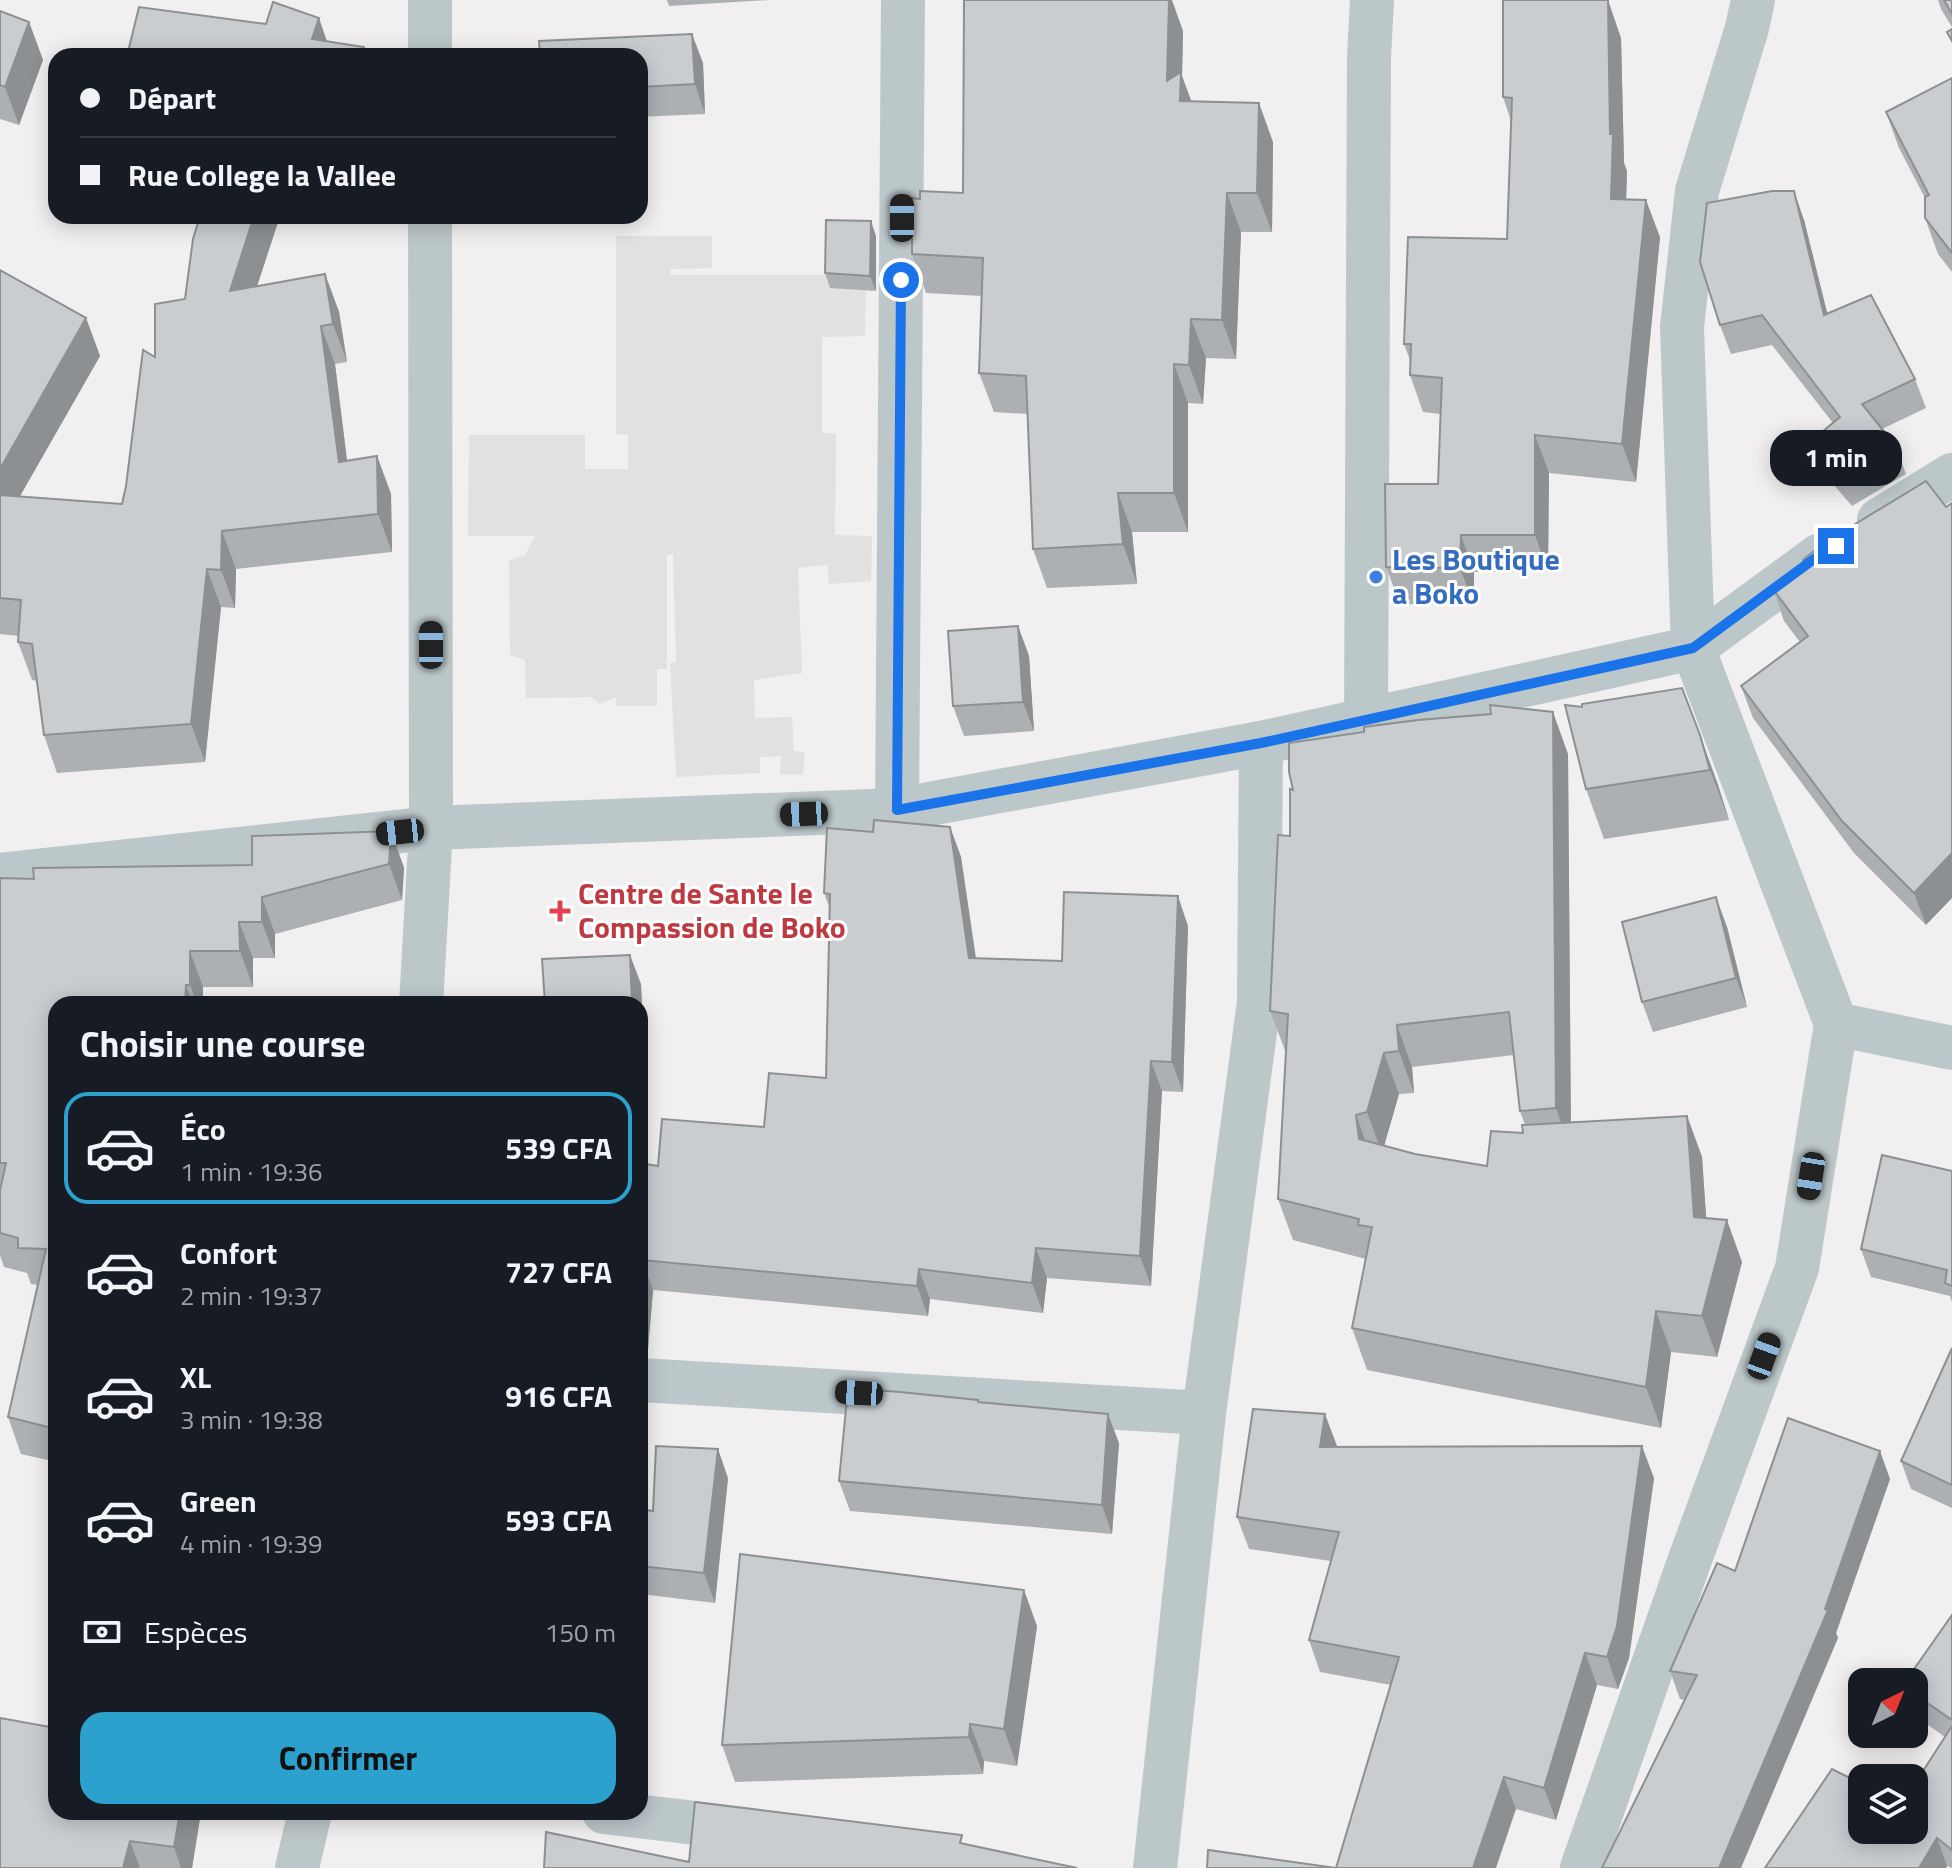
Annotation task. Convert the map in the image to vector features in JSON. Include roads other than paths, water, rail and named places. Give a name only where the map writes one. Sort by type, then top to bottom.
[{"type":"street","points":[[430,0],[430,48]]},
{"type":"street","points":[[897,810],[903,0]]},
{"type":"street","points":[[1366,721],[1369,58],[1372,0]]},
{"type":"street","points":[[1582,1868],[1689,1562],[1797,1268],[1836,1024],[1693,648],[1682,327],[1697,191],[1753,0]]},
{"type":"street","points":[[421,996],[431,828],[430,224]]},
{"type":"street","points":[[0,875],[431,828],[897,810],[1261,743],[1693,648],[1814,559],[1952,475]]},
{"type":"street","points":[[1155,1868],[1204,1413],[1259,1002],[1261,743]]},
{"type":"street","points":[[1836,1024],[1952,1048]]},
{"type":"street","points":[[648,1380],[1204,1413]]},
{"type":"street","points":[[648,1817],[793,1835]]},
{"type":"street","points":[[297,1868],[308,1820]]},
{"type":"place","name":"Les Boutique a Boko","points":[[1376,577]]},
{"type":"place","name":"Centre de Sante le Compassion de Boko","points":[[560,911]]}]
